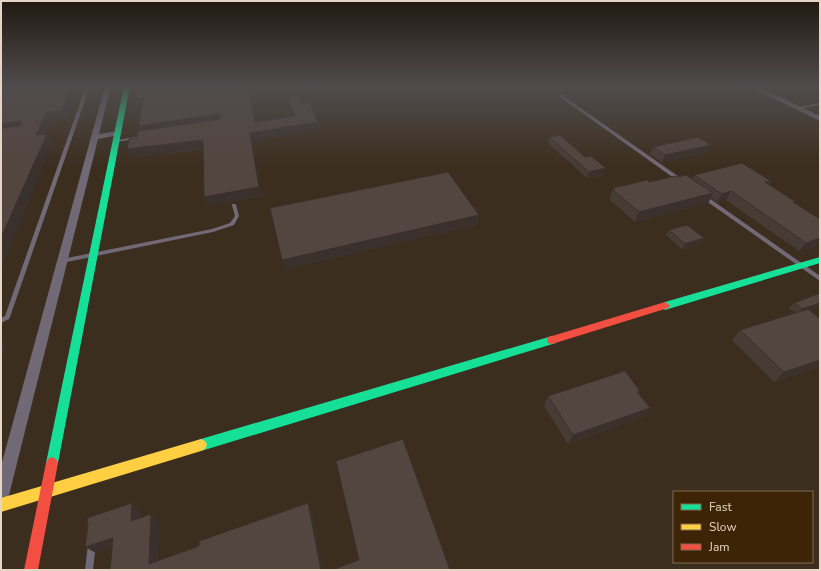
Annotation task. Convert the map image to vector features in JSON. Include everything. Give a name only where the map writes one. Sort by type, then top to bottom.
[{"type":"street","points":[[1,495],[101,113]]},
{"type":"street","points":[[31,570],[123,113]]},
{"type":"street","points":[[807,113],[820,119]]},
{"type":"street","points":[[95,137],[117,137]]},
{"type":"street","points":[[1,505],[820,260]]},
{"type":"lane","points":[[1,321],[7,317],[79,113]]},
{"type":"lane","points":[[585,113],[684,183]]},
{"type":"lane","points":[[117,137],[139,137]]},
{"type":"lane","points":[[697,192],[820,279]]},
{"type":"lane","points":[[62,261],[213,230],[232,224],[237,216],[234,205]]},
{"type":"lane","points":[[89,570],[92,539]]},
{"type":"building","points":[[1,113],[49,113],[46,113],[36,135],[47,134],[1,238],[1,128],[20,126],[22,123],[19,121],[1,124]]},
{"type":"building","points":[[141,113],[253,113],[255,122],[295,116],[294,113],[314,113],[318,122],[250,133],[259,187],[204,197],[203,140],[127,149],[129,139],[137,138],[138,131],[220,119],[222,116],[218,114],[139,126]]},
{"type":"building","points":[[560,135],[585,157],[591,156],[606,168],[589,172],[549,137]]},
{"type":"building","points":[[698,137],[711,145],[665,155],[653,147]]},
{"type":"building","points":[[742,163],[771,181],[765,182],[820,219],[820,238],[806,243],[731,191],[722,194],[694,175]]},
{"type":"building","points":[[448,172],[479,215],[282,260],[270,208]]},
{"type":"building","points":[[686,175],[713,193],[639,212],[613,190],[615,190],[613,188],[647,180],[649,182]]},
{"type":"building","points":[[687,225],[704,238],[685,244],[669,230]]},
{"type":"building","points":[[820,293],[820,303],[802,309],[794,303]]},
{"type":"building","points":[[808,309],[820,319],[820,360],[784,372],[740,330]]},
{"type":"building","points":[[625,371],[640,391],[637,392],[650,408],[573,435],[548,396]]},
{"type":"building","points":[[403,439],[450,570],[332,570],[359,560],[336,461]]},
{"type":"building","points":[[132,503],[131,521],[151,514],[149,564],[199,546],[199,541],[308,503],[321,570],[110,570],[113,538],[85,547],[88,525],[87,518]]},
{"type":"traffic: fast","points":[[52,463],[122,113]]},
{"type":"traffic: fast","points":[[665,306],[820,260]]},
{"type":"traffic: fast","points":[[201,445],[552,340]]},
{"type":"traffic: slow","points":[[1,505],[201,445]]},
{"type":"traffic: jam","points":[[552,340],[665,306]]},
{"type":"traffic: jam","points":[[31,570],[52,463]]}]
